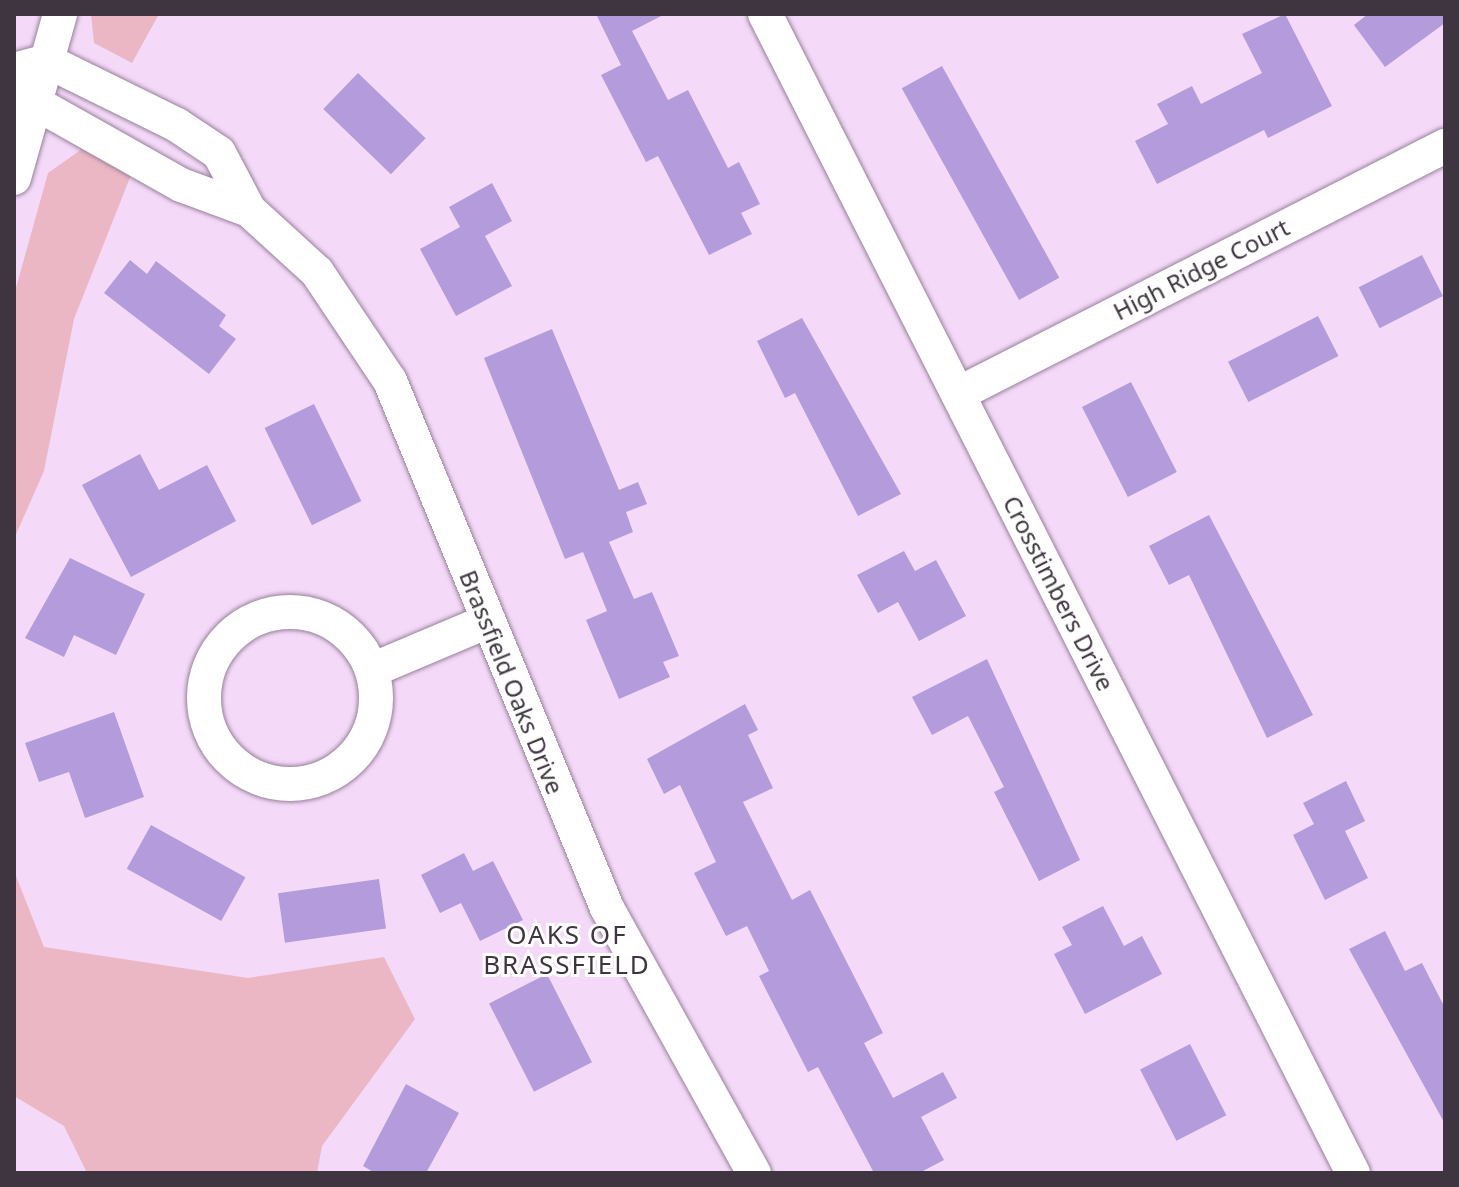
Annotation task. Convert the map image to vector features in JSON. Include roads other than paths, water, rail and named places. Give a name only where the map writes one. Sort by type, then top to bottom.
[{"type":"street","points":[[14,178],[24,98],[47,61],[60,14]]},
{"type":"street","name":"Crosstimbers Drive","points":[[765,14],[1353,1173]]},
{"type":"street","points":[[14,70],[47,61]]},
{"type":"street","name":"Brassfield Oaks Drive","points":[[47,61],[219,153],[249,210],[317,272],[363,332],[418,443],[607,908],[748,1171]]},
{"type":"street","name":"Brassfield Oaks Drive","points":[[24,98],[181,185],[249,210]]},
{"type":"street","name":"High Ridge Court","points":[[958,394],[1445,146]]},
{"type":"street","points":[[298,611],[335,624],[372,670],[372,726],[352,758],[321,779],[264,781],[231,762],[210,731],[203,692],[214,654],[259,616],[298,611]]},
{"type":"street","points":[[372,670],[488,621]]},
{"type":"district","name":"OAKS OF BRASSFIELD","points":[[567,950]]}]
